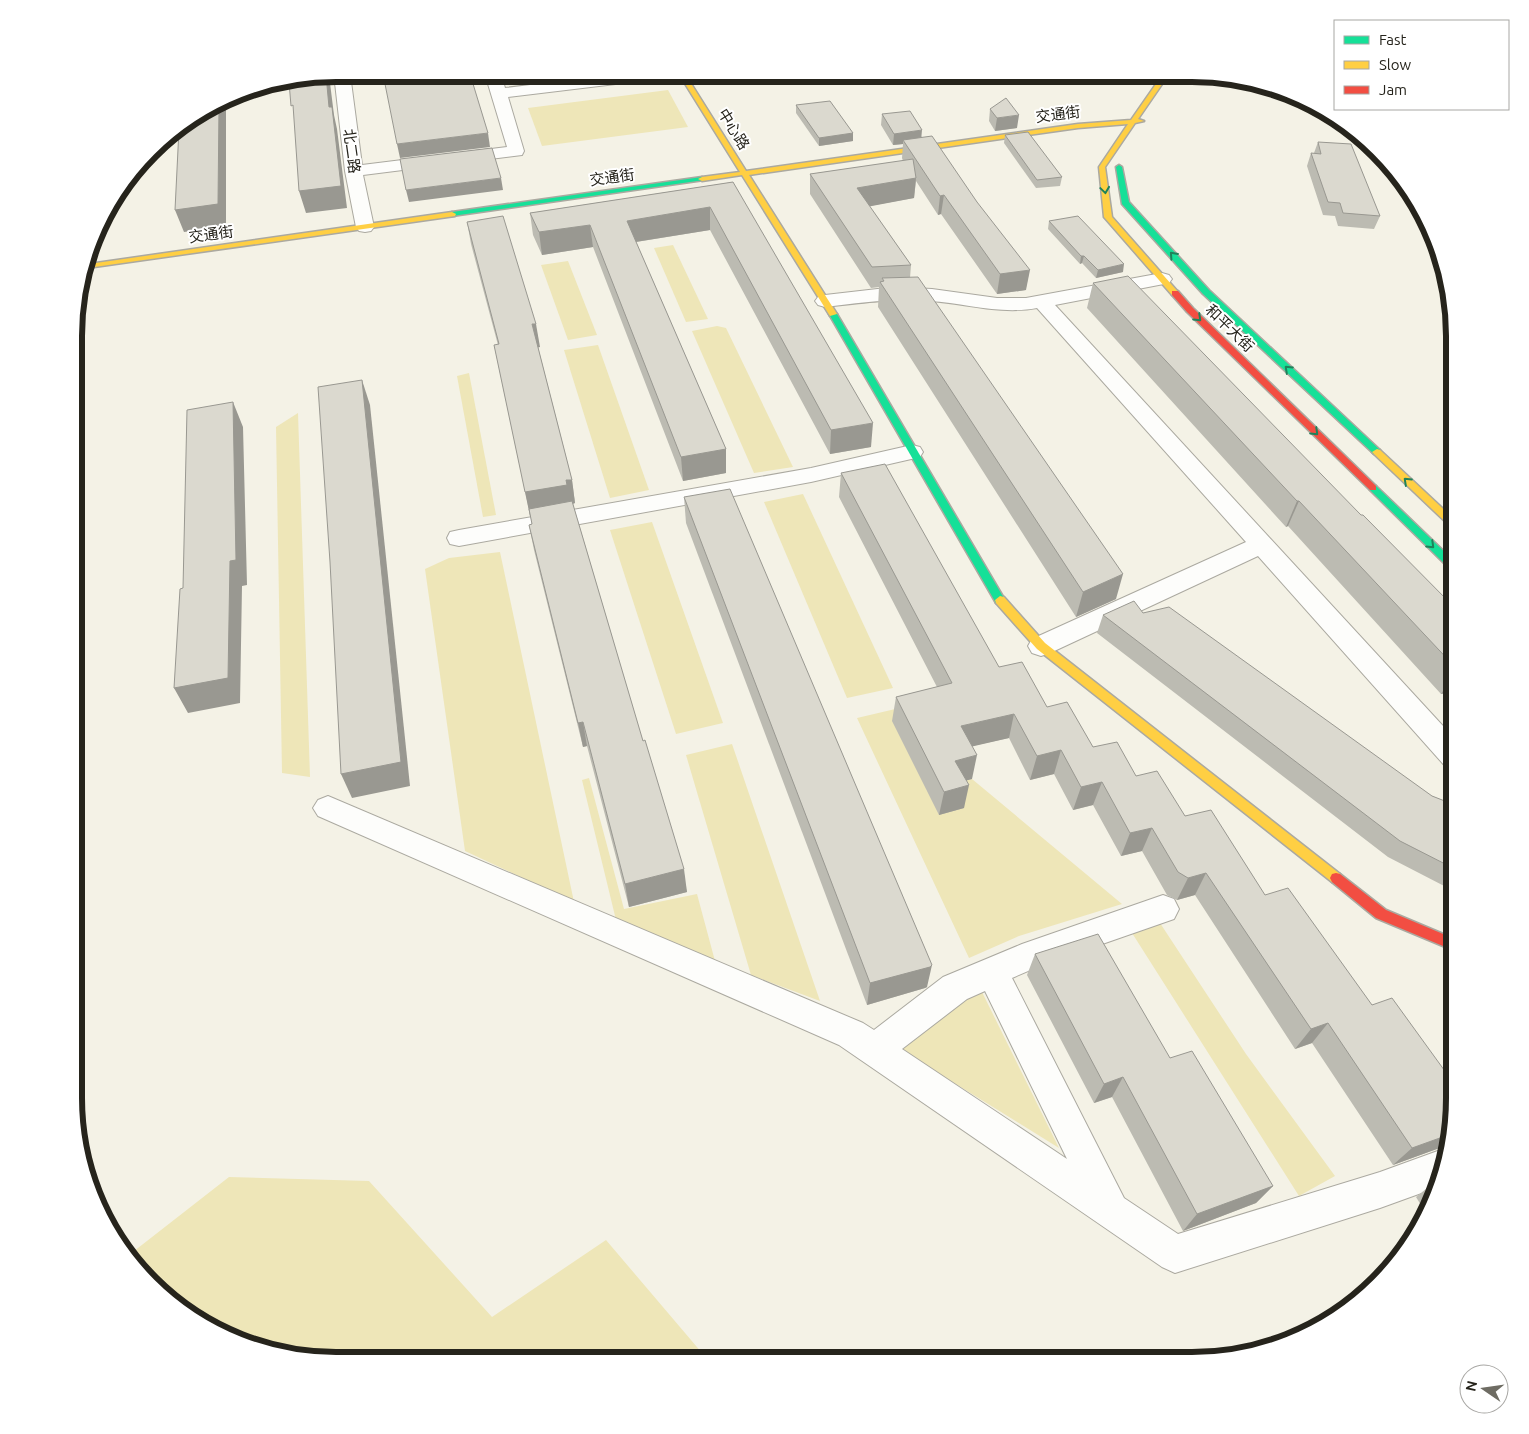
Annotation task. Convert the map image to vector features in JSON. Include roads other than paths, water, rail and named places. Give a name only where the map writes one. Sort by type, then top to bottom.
[{"type":"street","name":"北二路","points":[[343,82],[354,170],[365,227]]},
{"type":"street","points":[[354,170],[516,151],[495,82]]},
{"type":"street","points":[[499,94],[594,82]]},
{"type":"street","name":"中心路","points":[[687,82],[825,301],[997,596],[1041,646],[1381,914],[1446,941]]},
{"type":"street","name":"和平大街","points":[[1161,82],[1118,155],[1125,202],[1206,292],[1446,518]]},
{"type":"street","name":"和平大街","points":[[1167,82],[1102,167],[1108,217],[1190,310],[1446,559]]},
{"type":"street","name":"交通街","points":[[93,265],[1078,126],[1137,122]]},
{"type":"street","points":[[825,301],[895,293],[932,295],[997,304],[1026,304],[1162,279]]},
{"type":"street","points":[[1041,301],[1446,748]]},
{"type":"street","points":[[459,538],[811,475],[912,452]]},
{"type":"street","points":[[1041,646],[1261,545]]},
{"type":"street","points":[[328,808],[851,1034],[1175,1254],[1380,1190],[1436,1170]]},
{"type":"street","points":[[875,1050],[956,988],[1033,954],[1163,909]]},
{"type":"street","points":[[992,972],[1111,1210]]}]
